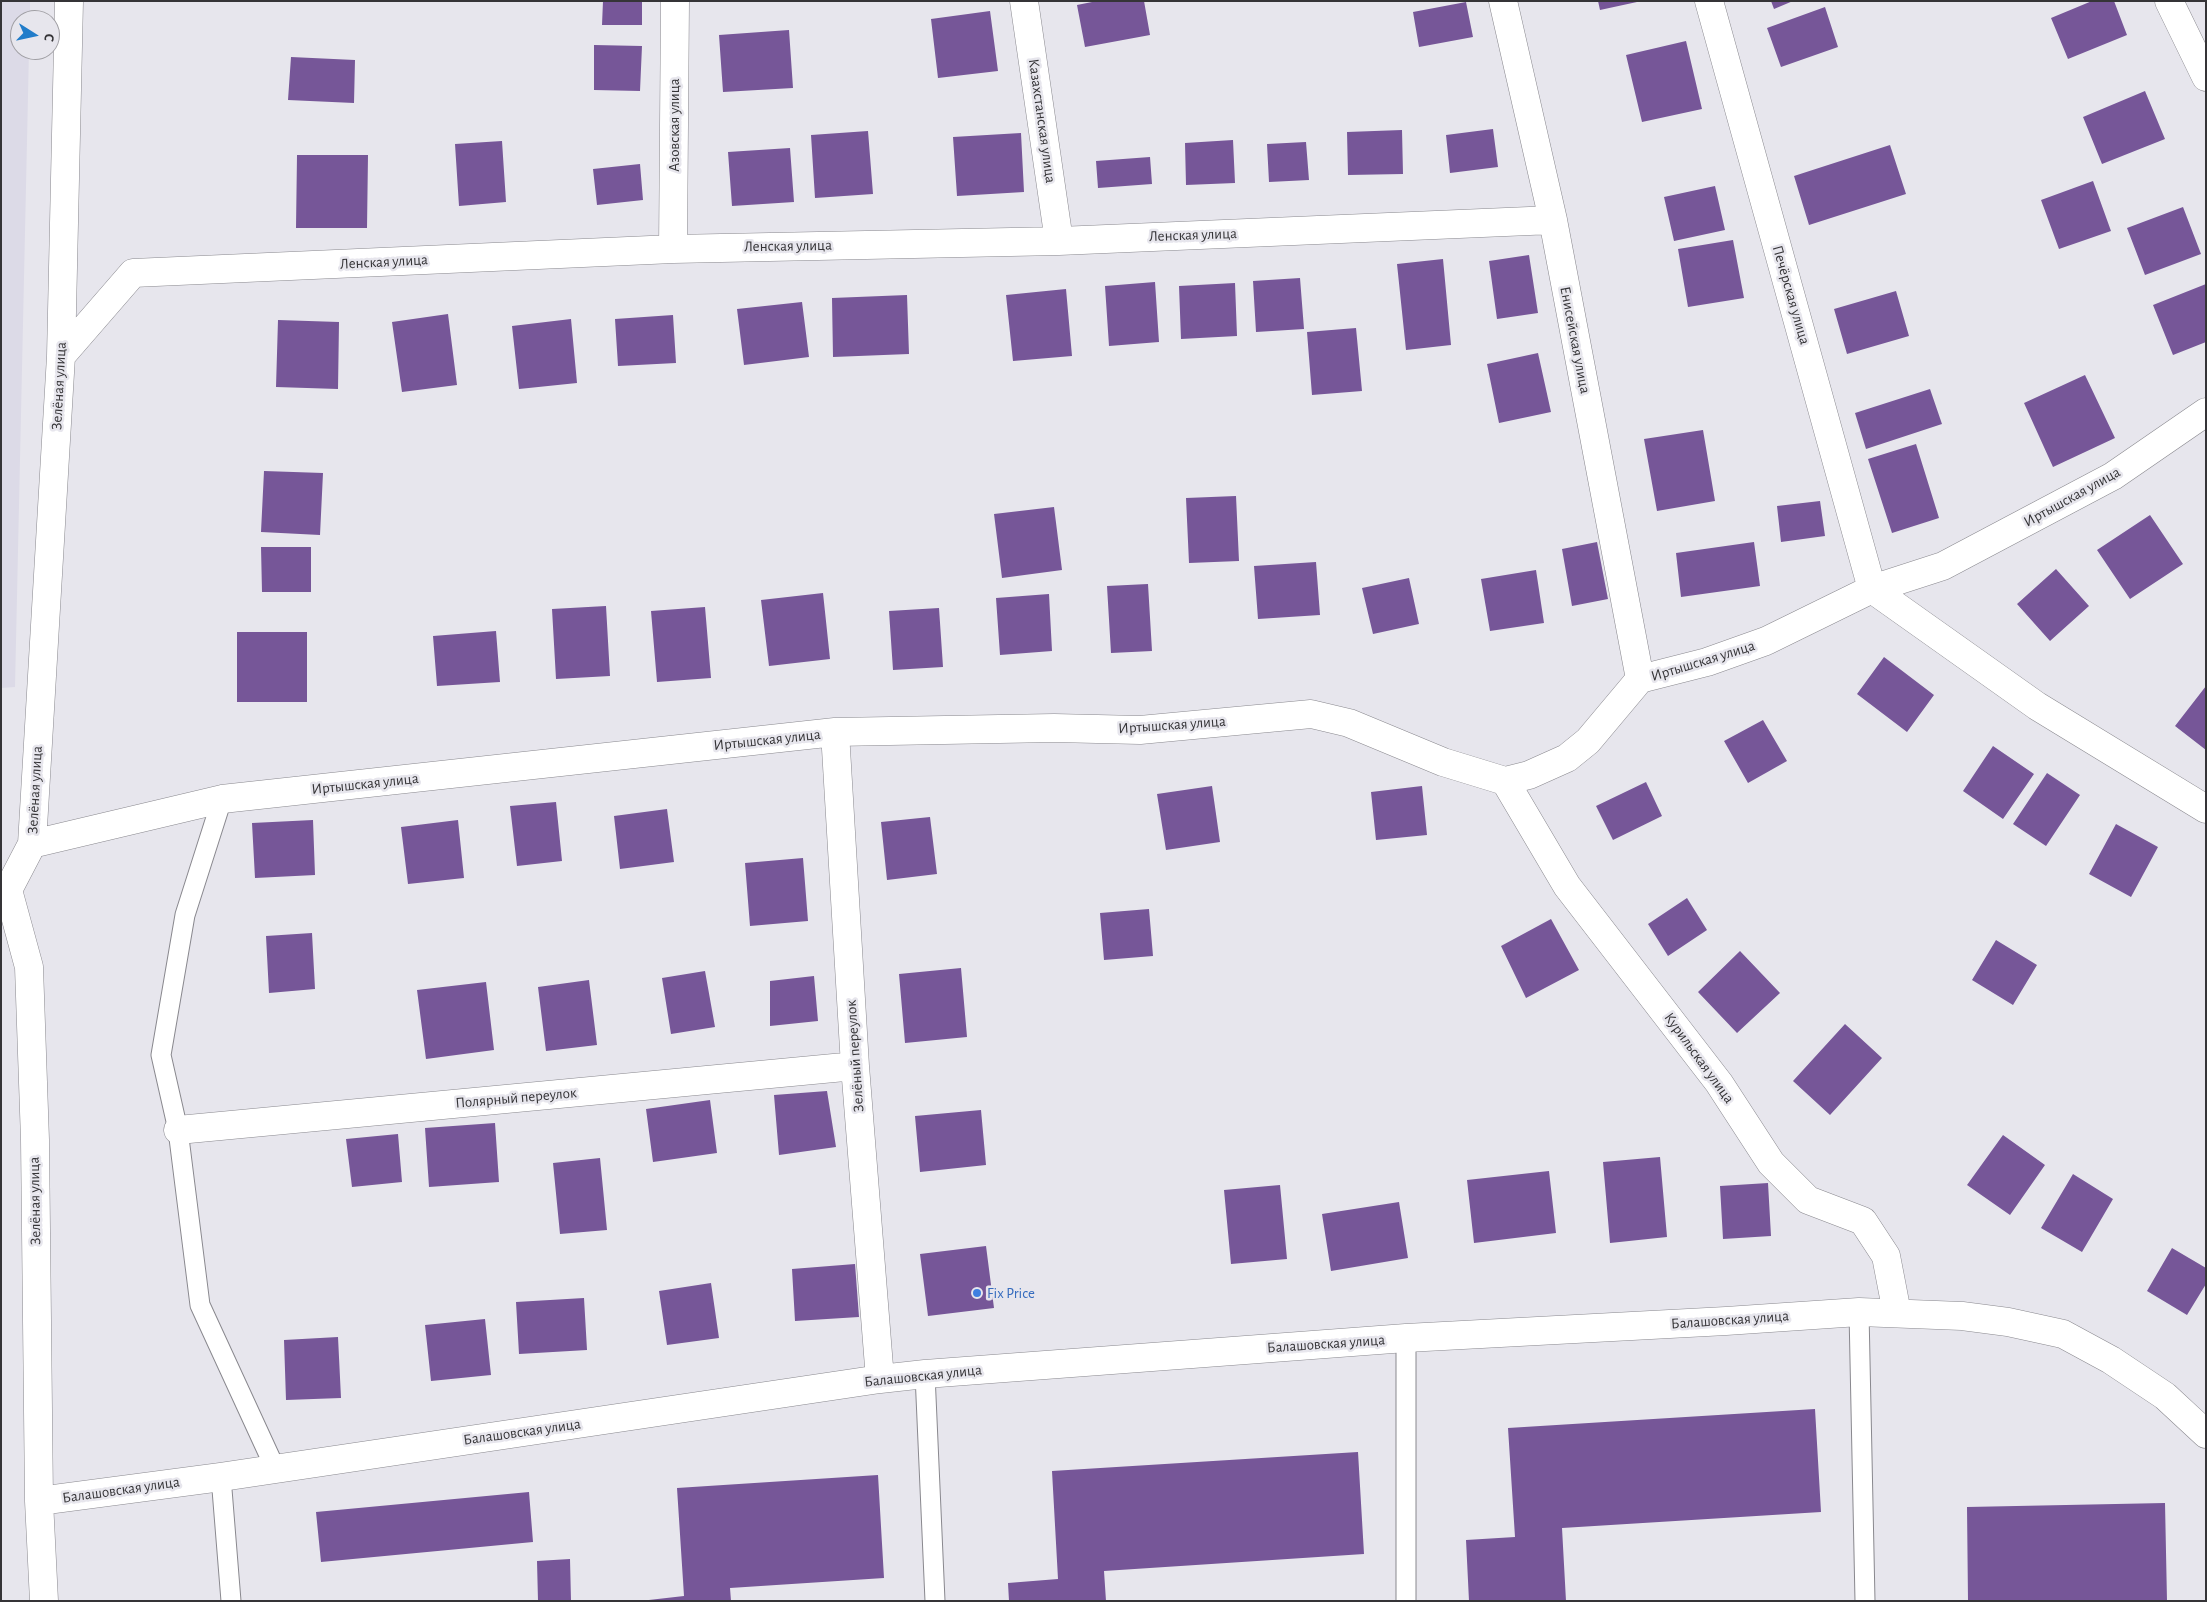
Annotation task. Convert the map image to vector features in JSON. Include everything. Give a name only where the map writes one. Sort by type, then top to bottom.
[{"type":"street","name":"Зелёная улица","points":[[44,1601],[39,1501],[35,1140],[29,967],[4,889],[32,844],[61,356],[69,1]]},
{"type":"street","name":"Азовская улица","points":[[673,249],[675,1]]},
{"type":"street","name":"Казахстанская улица","points":[[1024,1],[1059,241]]},
{"type":"street","name":"Енисейская улица","points":[[1502,1],[1553,220],[1640,680]]},
{"type":"street","name":"Печёрская улица","points":[[1709,1],[1872,589]]},
{"type":"street","points":[[2169,1],[2206,77]]},
{"type":"street","name":"Ленская улица","points":[[61,356],[133,274],[673,249],[1059,241],[1553,220]]},
{"type":"street","name":"Иртышская улица","points":[[32,844],[222,800],[835,732],[1054,728],[1140,730],[1311,714],[1350,723],[1444,762],[1505,781],[1529,775],[1567,758],[1588,741],[1640,680],[1707,662],[1766,641],[1872,589],[1943,566],[2113,476],[2206,412]]},
{"type":"street","points":[[1872,589],[2037,706],[2206,809]]},
{"type":"street","name":"Зелёный переулок","points":[[835,732],[855,1066],[880,1379]]},
{"type":"street","name":"Курильская улица","points":[[1505,781],[1568,886],[1719,1083],[1771,1163],[1808,1200],[1863,1221],[1886,1256],[1897,1313]]},
{"type":"street","name":"Полярный переулок","points":[[178,1130],[855,1066]]},
{"type":"street","name":"Балашовская улица","points":[[39,1501],[221,1477],[880,1379],[925,1374],[1406,1338],[1859,1312],[1962,1316],[2008,1322],[2063,1334],[2111,1360],[2165,1396],[2206,1434]]},
{"type":"lane","points":[[222,800],[185,915],[161,1055],[178,1130],[200,1305],[276,1468]]},
{"type":"lane","points":[[1859,1312],[1865,1601]]},
{"type":"lane","points":[[1406,1338],[1406,1601]]},
{"type":"lane","points":[[925,1374],[935,1601]]},
{"type":"lane","points":[[221,1477],[231,1601]]},
{"type":"shaded area","points":[[1,1],[30,1],[30,10],[10,10],[10,60],[29,60],[15,687],[1,688]]},
{"type":"building","points":[[603,1],[642,1],[642,25],[602,25]]},
{"type":"building","points":[[1097,1],[1144,1],[1150,35],[1085,47],[1077,5]]},
{"type":"building","points":[[1598,1],[1637,1],[1637,2],[1600,10]]},
{"type":"building","points":[[1771,1],[1793,1],[1774,9]]},
{"type":"building","points":[[2092,1],[2114,1],[2127,35],[2068,59],[2051,18]]},
{"type":"building","points":[[1466,2],[1473,37],[1419,47],[1413,12]]},
{"type":"building","points":[[1825,7],[1838,47],[1781,67],[1767,28]]},
{"type":"building","points":[[990,11],[998,71],[938,78],[931,19]]},
{"type":"building","points":[[789,30],[793,88],[723,92],[719,35]]},
{"type":"building","points":[[1686,41],[1702,109],[1642,122],[1626,55]]},
{"type":"building","points":[[594,45],[642,46],[640,91],[594,90]]},
{"type":"building","points":[[291,57],[355,60],[354,103],[288,100]]},
{"type":"building","points":[[2145,91],[2165,139],[2102,164],[2083,117]]},
{"type":"building","points":[[1493,129],[1498,167],[1450,173],[1446,135]]},
{"type":"building","points":[[1402,130],[1403,174],[1348,175],[1347,132]]},
{"type":"building","points":[[868,131],[873,194],[815,198],[811,135]]},
{"type":"building","points":[[1021,133],[1024,192],[957,196],[953,137]]},
{"type":"building","points":[[1233,140],[1235,183],[1186,185],[1185,143]]},
{"type":"building","points":[[502,141],[506,202],[459,206],[455,144]]},
{"type":"building","points":[[1306,142],[1309,180],[1269,182],[1267,144]]},
{"type":"building","points":[[1890,145],[1906,194],[1809,225],[1794,176]]},
{"type":"building","points":[[790,148],[794,202],[732,206],[728,152]]},
{"type":"building","points":[[297,155],[368,155],[367,228],[296,228]]},
{"type":"building","points":[[1150,157],[1152,184],[1098,188],[1096,161]]},
{"type":"building","points":[[640,164],[643,200],[597,205],[593,169]]},
{"type":"building","points":[[2093,181],[2111,231],[2059,249],[2041,200]]},
{"type":"building","points":[[1715,186],[1725,230],[1674,241],[1664,197]]},
{"type":"building","points":[[2183,207],[2201,254],[2145,275],[2127,228]]},
{"type":"building","points":[[1733,240],[1744,298],[1688,307],[1678,249]]},
{"type":"building","points":[[1529,255],[1538,313],[1497,319],[1489,261]]},
{"type":"building","points":[[1443,259],[1451,345],[1406,350],[1397,264]]},
{"type":"building","points":[[1300,278],[1304,329],[1256,332],[1253,281]]},
{"type":"building","points":[[1155,282],[1159,342],[1109,346],[1105,286]]},
{"type":"building","points":[[1235,283],[1237,336],[1181,339],[1179,286]]},
{"type":"building","points":[[2206,284],[2206,342],[2173,355],[2153,305]]},
{"type":"building","points":[[1066,289],[1072,356],[1013,361],[1006,295]]},
{"type":"building","points":[[1896,291],[1909,336],[1847,354],[1834,309]]},
{"type":"building","points":[[907,295],[909,354],[833,357],[832,298]]},
{"type":"building","points":[[802,302],[809,357],[744,365],[737,309]]},
{"type":"building","points":[[448,314],[457,385],[402,392],[392,322]]},
{"type":"building","points":[[673,315],[676,363],[618,366],[615,319]]},
{"type":"building","points":[[571,319],[577,383],[519,389],[512,326]]},
{"type":"building","points":[[278,320],[339,322],[338,389],[276,387]]},
{"type":"building","points":[[1356,328],[1362,391],[1312,395],[1307,332]]},
{"type":"building","points":[[1538,353],[1551,412],[1499,423],[1487,364]]},
{"type":"building","points":[[2085,375],[2115,438],[2053,467],[2024,403]]},
{"type":"building","points":[[1930,389],[1942,424],[1866,449],[1855,413]]},
{"type":"building","points":[[1703,430],[1715,501],[1657,511],[1644,439]]},
{"type":"building","points":[[1916,444],[1939,518],[1892,533],[1868,459]]},
{"type":"building","points":[[264,471],[323,473],[320,535],[261,532]]},
{"type":"building","points":[[1236,496],[1239,561],[1189,563],[1186,498]]},
{"type":"building","points":[[1820,501],[1825,536],[1781,542],[1777,506]]},
{"type":"building","points":[[1054,507],[1062,570],[1002,578],[994,514]]},
{"type":"building","points":[[2150,515],[2183,564],[2130,599],[2097,550]]},
{"type":"building","points":[[1597,542],[1608,599],[1572,606],[1562,549]]},
{"type":"building","points":[[1754,542],[1760,586],[1681,597],[1676,553]]},
{"type":"building","points":[[261,547],[311,547],[311,592],[262,592]]},
{"type":"building","points":[[1316,562],[1320,615],[1258,619],[1254,566]]},
{"type":"building","points":[[2056,569],[2089,606],[2050,641],[2017,604]]},
{"type":"building","points":[[1536,570],[1544,623],[1490,631],[1481,579]]},
{"type":"building","points":[[1409,578],[1419,624],[1373,634],[1362,588]]},
{"type":"building","points":[[1148,584],[1152,651],[1111,653],[1107,586]]},
{"type":"building","points":[[823,593],[830,659],[769,666],[761,600]]},
{"type":"building","points":[[1049,594],[1052,651],[1000,655],[996,598]]},
{"type":"building","points":[[606,606],[610,676],[556,679],[552,609]]},
{"type":"building","points":[[705,607],[711,678],[657,682],[651,611]]},
{"type":"building","points":[[939,608],[943,667],[893,670],[889,611]]},
{"type":"building","points":[[496,631],[500,682],[437,686],[433,636]]},
{"type":"building","points":[[237,632],[307,632],[307,702],[237,702]]},
{"type":"building","points":[[1884,657],[1934,695],[1907,732],[1857,694]]},
{"type":"building","points":[[2206,686],[2206,750],[2175,726]]},
{"type":"building","points":[[1763,720],[1787,761],[1748,783],[1724,741]]},
{"type":"building","points":[[1993,746],[2034,774],[2003,819],[1963,791]]},
{"type":"building","points":[[2047,773],[2080,795],[2046,846],[2013,824]]},
{"type":"building","points":[[1646,782],[1662,816],[1613,840],[1596,806]]},
{"type":"building","points":[[1212,786],[1220,842],[1166,850],[1157,794]]},
{"type":"building","points":[[1422,786],[1427,835],[1376,840],[1371,792]]},
{"type":"building","points":[[556,802],[562,861],[517,866],[510,806]]},
{"type":"building","points":[[667,809],[674,862],[620,869],[614,816]]},
{"type":"building","points":[[930,817],[937,874],[887,880],[881,822]]},
{"type":"building","points":[[313,820],[315,875],[255,878],[252,823]]},
{"type":"building","points":[[458,820],[464,878],[408,884],[401,827]]},
{"type":"building","points":[[2116,824],[2158,847],[2131,897],[2089,874]]},
{"type":"building","points":[[803,858],[808,921],[750,926],[745,863]]},
{"type":"building","points":[[1687,898],[1707,930],[1668,956],[1648,924]]},
{"type":"building","points":[[1149,909],[1153,956],[1104,960],[1100,913]]},
{"type":"building","points":[[1551,919],[1579,970],[1526,998],[1501,946]]},
{"type":"building","points":[[312,933],[315,989],[269,993],[266,936]]},
{"type":"building","points":[[1996,940],[2037,965],[2013,1005],[1972,980]]},
{"type":"building","points":[[1740,951],[1780,993],[1737,1033],[1698,992]]},
{"type":"building","points":[[961,968],[967,1037],[905,1043],[899,974]]},
{"type":"building","points":[[705,971],[715,1027],[671,1034],[662,978]]},
{"type":"building","points":[[814,976],[818,1021],[770,1026],[770,981]]},
{"type":"building","points":[[589,980],[597,1045],[546,1051],[538,987]]},
{"type":"building","points":[[486,982],[494,1050],[426,1059],[417,990]]},
{"type":"building","points":[[1845,1024],[1882,1058],[1830,1115],[1793,1081]]},
{"type":"building","points":[[827,1091],[836,1147],[779,1155],[774,1095]]},
{"type":"building","points":[[710,1100],[717,1153],[653,1162],[646,1109]]},
{"type":"building","points":[[981,1110],[986,1165],[920,1172],[915,1116]]},
{"type":"building","points":[[495,1123],[499,1182],[429,1187],[425,1128]]},
{"type":"building","points":[[398,1134],[402,1182],[352,1187],[346,1139]]},
{"type":"building","points":[[2003,1135],[2045,1165],[2010,1215],[1967,1185]]},
{"type":"building","points":[[1660,1157],[1667,1237],[1610,1243],[1603,1162]]},
{"type":"building","points":[[600,1158],[607,1230],[560,1234],[553,1163]]},
{"type":"building","points":[[1549,1171],[1556,1233],[1474,1243],[1467,1180]]},
{"type":"building","points":[[2073,1174],[2113,1199],[2082,1252],[2041,1228]]},
{"type":"building","points":[[1768,1183],[1771,1236],[1723,1239],[1720,1186]]},
{"type":"building","points":[[1280,1185],[1287,1259],[1231,1264],[1224,1190]]},
{"type":"building","points":[[1399,1202],[1408,1258],[1331,1271],[1322,1214]]},
{"type":"building","points":[[986,1246],[994,1308],[928,1316],[920,1254]]},
{"type":"building","points":[[2172,1248],[2206,1268],[2206,1284],[2187,1315],[2147,1291]]},
{"type":"building","points":[[855,1264],[859,1317],[795,1321],[792,1269]]},
{"type":"building","points":[[711,1283],[719,1338],[667,1345],[659,1291]]},
{"type":"building","points":[[584,1298],[587,1350],[519,1354],[516,1302]]},
{"type":"building","points":[[485,1319],[491,1375],[431,1381],[425,1325]]},
{"type":"building","points":[[338,1337],[341,1398],[286,1400],[284,1340]]},
{"type":"building","points":[[1815,1409],[1821,1512],[1562,1528],[1566,1601],[1469,1601],[1466,1540],[1515,1537],[1508,1428]]},
{"type":"building","points":[[1358,1452],[1364,1554],[1104,1571],[1106,1601],[1009,1601],[1008,1583],[1058,1579],[1052,1471]]},
{"type":"building","points":[[878,1475],[884,1578],[730,1588],[731,1601],[640,1601],[684,1596],[677,1488]]},
{"type":"building","points":[[529,1492],[533,1542],[321,1562],[316,1512]]},
{"type":"building","points":[[2165,1503],[2167,1601],[1968,1601],[1967,1507]]},
{"type":"building","points":[[570,1559],[571,1601],[538,1601],[537,1561]]},
{"type":"place","name":"Fix Price","points":[[977,1293]]}]
